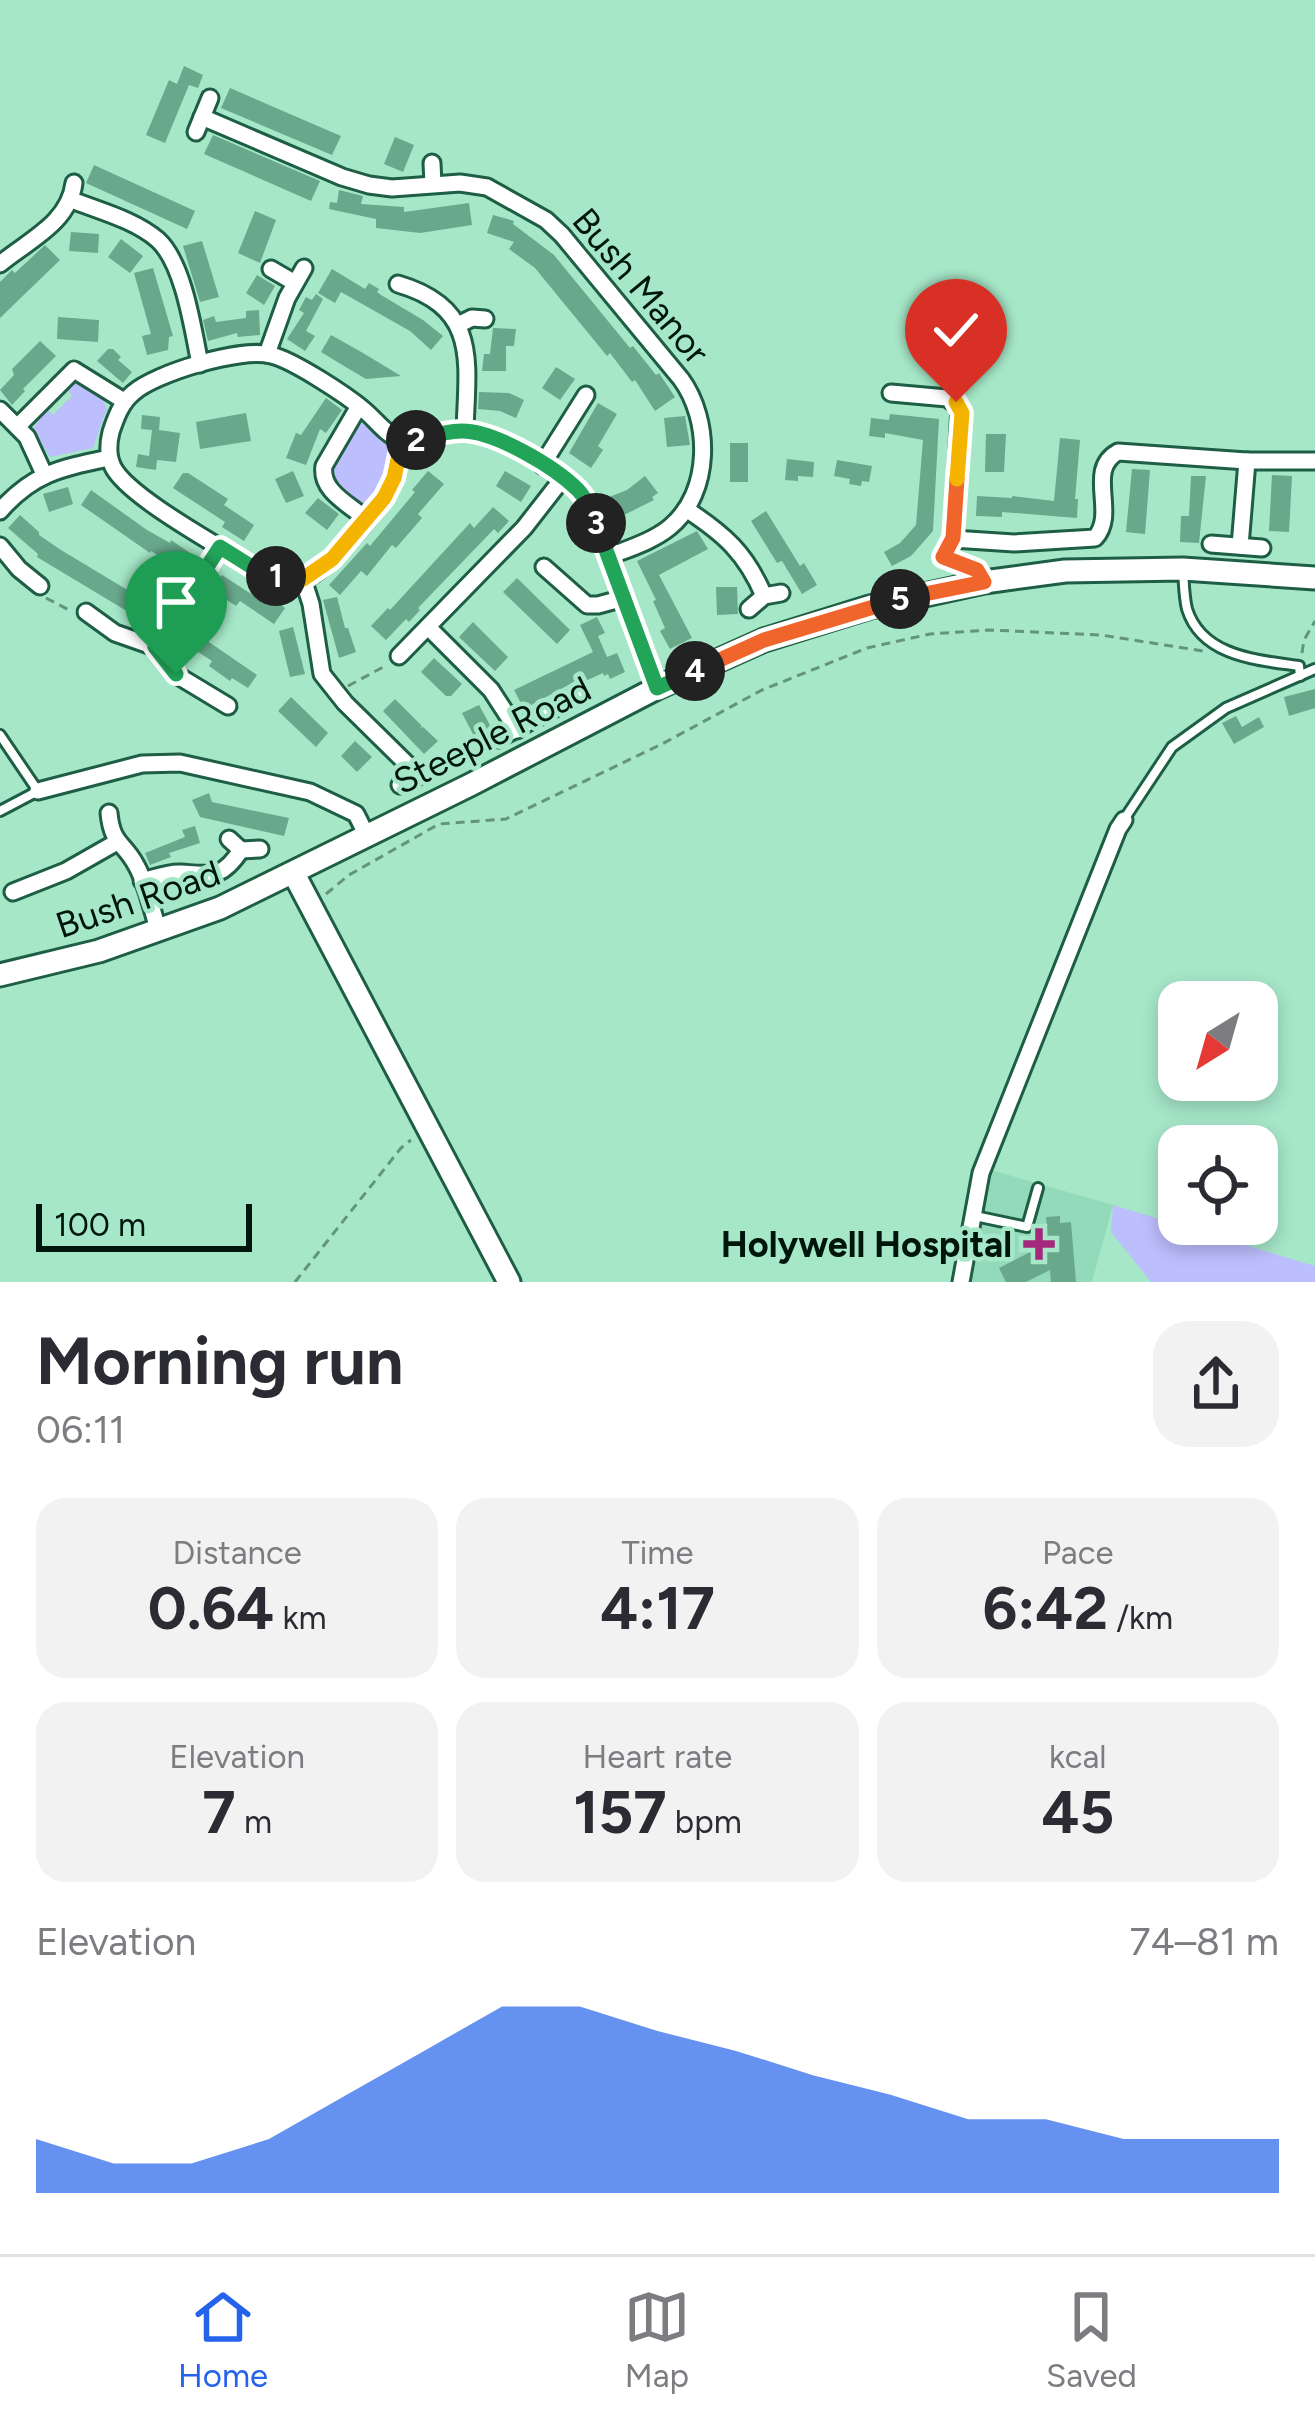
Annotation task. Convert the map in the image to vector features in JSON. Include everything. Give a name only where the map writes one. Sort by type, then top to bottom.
[{"type":"main road","name":"Steeple Road","points":[[294,874],[657,688],[764,640],[900,598],[1065,572],[1183,569],[1315,578]]},
{"type":"main road","name":"Bush Road","points":[[0,975],[159,932],[294,874]]},
{"type":"main road","points":[[294,874],[509,1282]]},
{"type":"street","name":"Bush Manor","points":[[210,98],[199,124],[355,182],[392,188],[460,183],[487,187],[546,220],[692,393],[703,439],[701,469],[686,509]]},
{"type":"street","points":[[431,164],[433,184]]},
{"type":"street","points":[[0,264],[55,222],[73,191],[146,232],[169,253],[200,364]]},
{"type":"street","points":[[267,354],[299,276],[271,269]]},
{"type":"street","points":[[398,284],[426,295],[458,325],[466,351],[466,431]]},
{"type":"street","points":[[458,325],[472,318],[485,319]]},
{"type":"street","points":[[402,441],[388,491],[332,559],[303,579],[260,572],[128,486],[109,458],[112,429],[124,401],[152,380],[232,356],[267,354],[359,406],[402,441],[466,431],[497,440],[563,478],[585,499],[657,688]]},
{"type":"street","points":[[18,426],[74,370],[124,401]]},
{"type":"street","points":[[891,393],[950,398],[961,407],[953,538],[1014,543],[1095,538],[1105,523],[1103,467],[1118,452],[1315,461]]},
{"type":"street","points":[[542,465],[586,394]]},
{"type":"street","points":[[359,406],[322,476],[329,488],[366,519]]},
{"type":"street","points":[[0,410],[35,450],[44,473]]},
{"type":"street","points":[[0,511],[44,473],[109,458]]},
{"type":"street","points":[[1240,546],[1247,460]]},
{"type":"street","points":[[399,656],[524,528],[563,478]]},
{"type":"street","points":[[610,556],[659,535],[686,509],[726,538],[773,594],[749,609]]},
{"type":"street","points":[[1211,544],[1262,548]]},
{"type":"street","points":[[0,546],[40,586]]},
{"type":"street","points":[[155,647],[220,547]]},
{"type":"street","points":[[544,567],[586,605],[624,598]]},
{"type":"street","points":[[303,579],[328,685],[406,764],[407,781],[433,769]]},
{"type":"street","points":[[86,612],[115,633],[155,647],[180,677],[228,706]]},
{"type":"street","points":[[428,627],[499,699],[517,730]]},
{"type":"street","points":[[498,739],[577,696]]},
{"type":"street","points":[[38,791],[142,764],[180,764],[310,792],[356,814],[367,836]]},
{"type":"street","points":[[110,813],[111,828],[136,865],[159,932]]},
{"type":"street","points":[[961,1282],[981,1172],[1124,820]]},
{"type":"street","points":[[13,892],[66,871],[117,842]]},
{"type":"street","points":[[142,881],[177,872],[210,876],[226,869],[235,844],[260,849]]},
{"type":"lane","points":[[1183,569],[1187,609],[1201,634],[1234,656],[1300,671]]},
{"type":"lane","points":[[1124,820],[1172,747],[1226,708],[1300,671],[1315,669]]},
{"type":"lane","points":[[0,735],[38,791],[0,811]]},
{"type":"lane","points":[[973,1215],[1027,1227],[1038,1188]]},
{"type":"path","points":[[953,538],[943,557],[977,570],[984,582]]},
{"type":"path","points":[[40,586],[60,607],[86,612]]},
{"type":"path","points":[[1300,671],[1304,640],[1315,621]]},
{"type":"path","points":[[325,905],[326,894],[336,885],[440,824],[506,819],[762,690],[867,648],[930,634],[990,630],[1101,634],[1234,656]]},
{"type":"path","points":[[338,695],[399,656]]},
{"type":"path","points":[[295,1282],[400,1148],[428,1129]]},
{"type":"shaded area","points":[[77,381],[105,398],[107,408],[93,448],[50,457],[33,429],[36,418],[45,408],[53,415],[72,396],[66,388]]},
{"type":"shaded area","points":[[362,417],[387,440],[394,456],[382,485],[364,506],[329,477],[331,464]]},
{"type":"shaded area","name":"Holywell Hospital","points":[[991,1170],[1113,1205],[1092,1282],[968,1282]]},
{"type":"shaded area","points":[[1113,1205],[1158,1219],[1158,1245],[1245,1245],[1315,1266],[1315,1282],[1151,1282],[1111,1232]]},
{"type":"building","points":[[184,66],[203,75],[198,88],[189,85],[165,143],[146,135],[169,80],[177,84]]},
{"type":"building","points":[[230,88],[341,136],[332,155],[221,108]]},
{"type":"building","points":[[213,135],[320,181],[311,201],[204,154]]},
{"type":"building","points":[[395,137],[414,145],[403,172],[384,164]]},
{"type":"building","points":[[94,165],[195,211],[187,229],[86,183]]},
{"type":"building","points":[[339,190],[363,196],[361,204],[404,207],[404,212],[469,203],[472,225],[420,233],[376,228],[376,219],[329,209],[330,202],[337,203]]},
{"type":"building","points":[[255,211],[276,220],[260,263],[238,253]]},
{"type":"building","points":[[493,215],[514,221],[554,255],[675,397],[655,411],[635,380],[610,353],[607,356],[535,268],[509,249],[514,242],[487,233]]},
{"type":"building","points":[[71,232],[99,234],[98,253],[69,251]]},
{"type":"building","points":[[121,239],[143,256],[130,273],[108,257]]},
{"type":"building","points":[[202,241],[219,297],[200,302],[183,246]]},
{"type":"building","points":[[45,245],[60,260],[0,318],[0,282]]},
{"type":"building","points":[[153,268],[173,336],[168,350],[147,355],[142,336],[151,334],[134,273]]},
{"type":"building","points":[[332,269],[365,289],[369,283],[379,289],[381,295],[443,336],[431,350],[410,331],[341,292],[335,303],[318,293]]},
{"type":"building","points":[[257,275],[275,286],[264,305],[246,293]]},
{"type":"building","points":[[316,294],[323,299],[306,331],[315,336],[305,351],[287,339],[304,313],[299,310],[306,297],[312,300]]},
{"type":"building","points":[[259,310],[260,335],[238,337],[237,333],[208,341],[203,320],[246,318],[246,311]]},
{"type":"building","points":[[58,317],[99,320],[98,342],[57,339]]},
{"type":"building","points":[[493,328],[516,329],[514,346],[506,346],[506,371],[482,371]]},
{"type":"building","points":[[331,335],[401,376],[366,379],[321,352]]},
{"type":"building","points":[[40,341],[56,356],[12,405],[0,390],[14,375],[12,369]]},
{"type":"building","points":[[108,349],[132,372],[123,383],[97,361]]},
{"type":"building","points":[[556,367],[575,379],[560,400],[542,388]]},
{"type":"building","points":[[479,392],[509,393],[524,400],[516,418],[478,409]]},
{"type":"building","points":[[326,398],[342,410],[326,433],[320,429],[306,465],[286,458],[296,433],[301,435]]},
{"type":"building","points":[[598,403],[617,414],[591,468],[569,453]]},
{"type":"building","points":[[246,413],[251,441],[200,449],[196,422]]},
{"type":"building","points":[[890,414],[939,419],[933,531],[911,556],[892,566],[884,552],[916,525],[923,440],[885,433],[885,438],[869,436],[871,418],[889,420]]},
{"type":"building","points":[[142,415],[160,417],[159,430],[180,433],[176,462],[157,460],[156,470],[136,467],[138,454],[149,456],[152,430],[141,429]]},
{"type":"building","points":[[685,416],[690,445],[667,447],[664,418]]},
{"type":"building","points":[[986,434],[1006,434],[1004,472],[985,472]]},
{"type":"building","points":[[1060,438],[1080,440],[1077,518],[1002,512],[1002,517],[976,516],[977,496],[1054,501]]},
{"type":"building","points":[[730,443],[748,443],[748,482],[730,482]]},
{"type":"building","points":[[787,459],[814,462],[813,477],[785,480]]},
{"type":"building","points":[[837,460],[872,466],[869,482],[849,484],[850,479],[834,476]]},
{"type":"building","points":[[1132,469],[1150,470],[1145,534],[1126,532]]},
{"type":"building","points":[[293,471],[304,496],[286,503],[275,479]]},
{"type":"building","points":[[428,471],[444,484],[418,514],[422,518],[367,576],[361,571],[340,595],[329,585],[367,543],[370,546]]},
{"type":"building","points":[[505,471],[531,486],[521,502],[496,486]]},
{"type":"building","points":[[183,473],[228,499],[224,505],[254,525],[244,541],[222,527],[225,522],[173,488]]},
{"type":"building","points":[[1272,475],[1292,476],[1289,532],[1269,531]]},
{"type":"building","points":[[645,476],[658,493],[654,500],[618,518],[609,497]]},
{"type":"building","points":[[1191,476],[1206,476],[1199,543],[1180,542],[1181,516],[1189,516]]},
{"type":"building","points":[[68,487],[73,504],[49,512],[43,494]]},
{"type":"building","points":[[91,490],[147,530],[193,555],[182,571],[81,505]]},
{"type":"building","points":[[318,498],[339,514],[327,530],[305,513]]},
{"type":"building","points":[[493,507],[509,521],[498,533],[494,529],[409,622],[406,619],[386,640],[371,626],[470,523],[474,528]]},
{"type":"building","points":[[766,511],[817,585],[802,594],[751,521]]},
{"type":"building","points":[[20,515],[61,550],[159,609],[150,625],[37,557],[8,528]]},
{"type":"building","points":[[697,531],[708,549],[659,575],[692,638],[670,649],[660,631],[665,628],[656,600],[637,561]]},
{"type":"building","points":[[222,575],[259,599],[263,593],[285,608],[274,624],[240,601],[236,606],[212,590]]},
{"type":"building","points":[[517,578],[570,630],[557,644],[503,592]]},
{"type":"building","points":[[716,587],[737,587],[738,614],[717,615]]},
{"type":"building","points":[[337,597],[356,652],[339,658],[323,600]]},
{"type":"building","points":[[597,617],[605,633],[598,636],[607,657],[617,653],[625,672],[610,679],[603,673],[572,683],[524,709],[514,690],[593,652],[580,625]]},
{"type":"building","points":[[473,622],[508,657],[495,671],[459,637]]},
{"type":"building","points":[[187,627],[257,675],[248,688],[209,666],[212,661],[192,648],[190,652],[177,644]]},
{"type":"building","points":[[293,627],[305,674],[290,677],[279,631]]},
{"type":"building","points":[[434,658],[462,684],[451,696],[421,672]]},
{"type":"building","points":[[1315,689],[1315,708],[1289,716],[1284,697]]},
{"type":"building","points":[[291,697],[328,733],[316,747],[278,711]]},
{"type":"building","points":[[395,699],[438,741],[424,754],[383,711]]},
{"type":"building","points":[[479,705],[491,727],[474,736],[462,713]]},
{"type":"building","points":[[1236,716],[1242,727],[1259,717],[1264,727],[1234,744],[1222,723]]},
{"type":"building","points":[[355,741],[372,757],[357,772],[341,756]]},
{"type":"building","points":[[209,793],[212,802],[289,818],[284,836],[200,817],[192,800]]},
{"type":"building","points":[[195,826],[200,843],[150,865],[145,853],[185,837],[182,830]]},
{"type":"building","points":[[1060,1216],[1060,1223],[1071,1222],[1076,1282],[1051,1282],[1050,1270],[1026,1282],[1006,1282],[999,1268],[1048,1243],[1046,1217]]},
{"type":"place","name":"Holywell Hospital","points":[[1039,1244]]},
{"type":"route","points":[[176,674],[155,647],[220,547],[271,575],[307,578],[341,549],[384,498],[402,441],[450,432],[466,431],[506,444],[581,494],[610,556],[657,688],[764,640],[900,598],[984,582],[977,570],[943,557],[953,538],[962,416],[956,402]]}]
